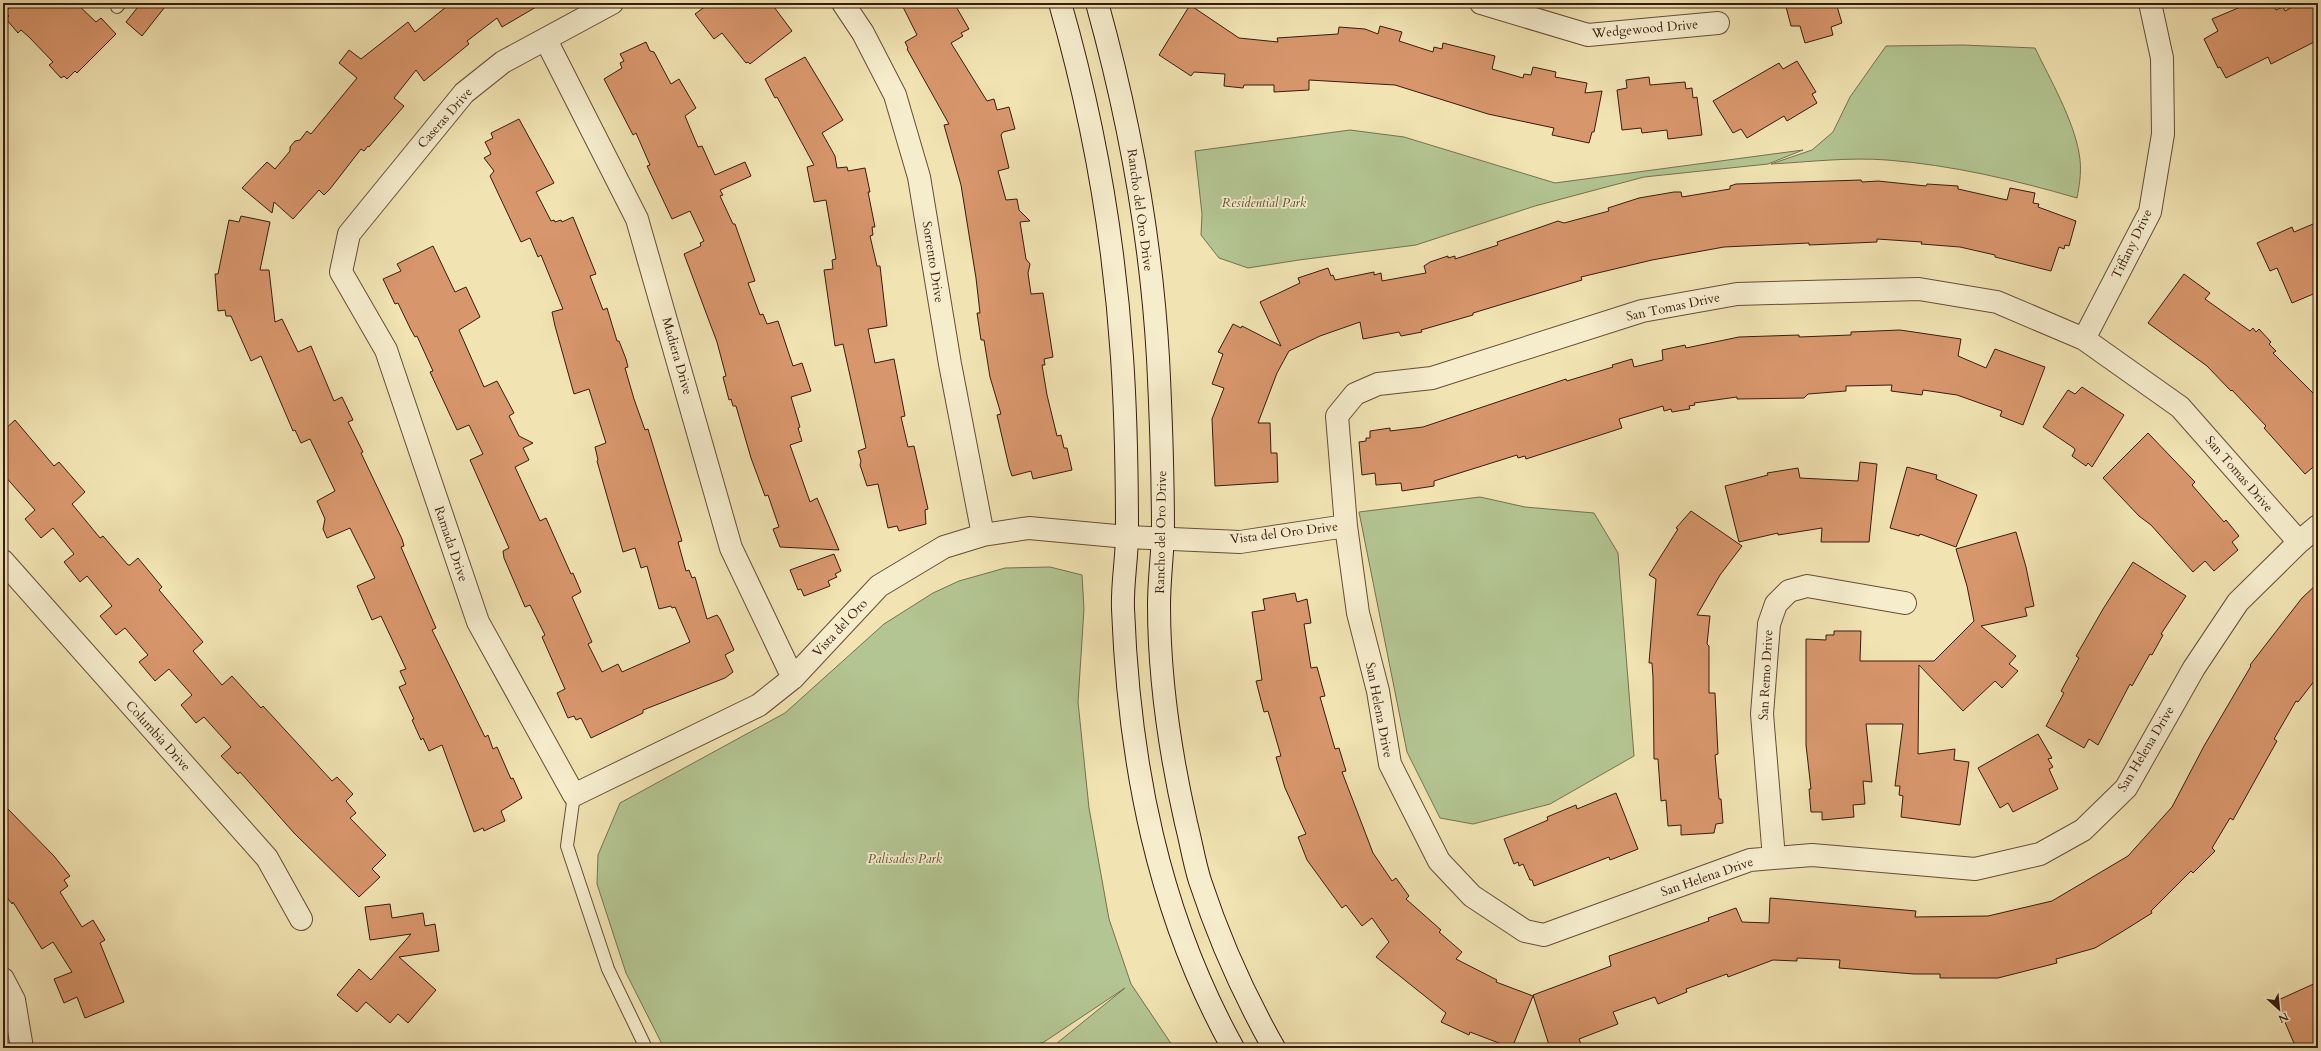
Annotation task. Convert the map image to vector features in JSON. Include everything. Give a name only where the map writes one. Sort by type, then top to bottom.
[{"type":"street","name":"Caseras Drive","points":[[348,285],[341,272],[349,234],[464,93],[503,62],[612,3]]},
{"type":"street","name":"Sorrento Drive","points":[[843,3],[863,32],[895,95],[919,177],[950,364],[983,535]]},
{"type":"street","points":[[1060,3],[1090,124],[1105,204],[1122,357],[1127,537],[1123,606],[1129,703],[1137,768],[1165,890],[1192,964],[1233,1048]]},
{"type":"street","name":"Rancho del Oro Drive","points":[[1097,3],[1125,117],[1142,214],[1158,355],[1163,538],[1159,606],[1164,700],[1172,762],[1200,879],[1225,950],[1274,1048]]},
{"type":"street","name":"Wedgewood Drive","points":[[1481,3],[1588,35],[1718,23]]},
{"type":"street","name":"Tiffany Drive","points":[[2084,339],[2150,212],[2163,134],[2162,58],[2150,3]]},
{"type":"street","name":"Madiera Drive","points":[[546,40],[637,218],[732,548],[793,678]]},
{"type":"street","name":"Ramada Drive","points":[[348,285],[386,350],[478,622],[574,795]]},
{"type":"street","name":"San Tomas Drive","points":[[1346,526],[1337,416],[1356,394],[1378,384],[1432,378],[1642,311],[1737,294],[1919,289],[1998,302],[2084,339],[2179,406],[2299,542]]},
{"type":"street","name":"Vista del Oro Drive","points":[[1127,537],[1240,542],[1346,526]]},
{"type":"street","name":"San Helena Drive","points":[[1346,526],[1358,613],[1378,691],[1390,764],[1439,861],[1472,896],[1525,931],[1544,935],[1750,860],[1812,855],[1976,869],[2040,854],[2083,830],[2126,788],[2194,668],[2238,602],[2299,542],[2318,526]]},
{"type":"street","name":"Vista del Oro","points":[[574,795],[759,705],[793,678],[879,586],[944,547],[983,535],[1029,528],[1127,537]]},
{"type":"street","name":"Columbia Drive","points":[[3,561],[267,858],[301,919]]},
{"type":"street","name":"San Remo Drive","points":[[1774,858],[1762,714],[1769,624],[1776,604],[1789,591],[1807,586],[1905,603]]},
{"type":"street","points":[[3,979],[14,1000],[22,1048]]},
{"type":"lane","points":[[574,795],[567,846],[608,969],[646,1048]]},
{"type":"green space","points":[[1963,45],[2035,48],[2060,99],[2076,140],[2080,159],[2080,181],[2077,198],[1983,174],[1911,162],[1858,159],[1771,164],[1812,150],[1833,132],[1850,97],[1886,46]]},
{"type":"green space","name":"Residential Park","points":[[1350,130],[1404,137],[1555,183],[1803,150],[1768,164],[1644,177],[1535,206],[1416,245],[1248,268],[1219,258],[1201,235],[1202,214],[1195,151]]},
{"type":"green space","points":[[1480,497],[1525,507],[1594,513],[1618,553],[1634,756],[1550,804],[1473,824],[1440,818],[1407,752],[1359,512]]},
{"type":"green space","name":"Palisades Park","points":[[1050,567],[1082,575],[1084,609],[1078,702],[1089,808],[1109,919],[1131,984],[1174,1048],[1051,1048],[1125,988],[1044,1042],[1025,1048],[664,1048],[626,973],[597,884],[598,855],[620,803],[785,713],[884,624],[933,593],[959,581],[1005,568]]},
{"type":"building","points":[[15,3],[76,3],[96,22],[101,18],[116,34],[77,73],[75,71],[67,79],[64,76],[61,78],[49,65],[53,62],[29,37],[21,30],[18,33],[6,19],[9,16],[5,12]]},
{"type":"building","points":[[141,3],[168,3],[142,36],[126,22]]},
{"type":"building","points":[[451,3],[543,3],[502,27],[497,18],[467,41],[469,44],[424,81],[416,70],[394,98],[404,106],[369,147],[368,146],[364,151],[361,149],[330,189],[324,195],[319,190],[293,219],[274,202],[272,213],[242,188],[267,162],[275,169],[290,151],[290,147],[295,141],[300,140],[307,131],[311,134],[357,78],[339,63],[349,50],[361,59],[408,22],[415,32]]},
{"type":"building","points":[[710,3],[771,3],[792,31],[750,64],[748,62],[746,63],[722,33],[714,39],[695,14]]},
{"type":"building","points":[[901,3],[954,3],[969,29],[961,33],[963,36],[951,43],[987,101],[994,99],[997,110],[1009,107],[1015,129],[1003,132],[1001,135],[1009,168],[998,171],[1006,200],[1017,199],[1019,210],[1030,221],[1020,222],[1026,259],[1030,264],[1028,273],[1031,294],[1043,293],[1053,357],[1044,359],[1045,365],[1042,365],[1047,395],[1057,436],[1061,435],[1064,448],[1067,448],[1072,470],[1033,479],[1031,471],[1012,476],[997,415],[1001,414],[990,377],[984,340],[981,340],[977,313],[980,313],[976,278],[961,185],[944,125],[949,124],[907,49],[908,48],[905,42],[917,35]]},
{"type":"building","points":[[1785,3],[1836,3],[1842,23],[1831,27],[1833,35],[1805,43],[1800,26],[1791,26]]},
{"type":"building","points":[[2250,3],[2272,3],[2276,10],[2283,7],[2285,11],[2300,3],[2318,3],[2318,40],[2271,64],[2268,57],[2226,78],[2220,67],[2218,68],[2204,39],[2218,31],[2212,19]]},
{"type":"building","points":[[1190,5],[1239,38],[1278,42],[1277,38],[1338,34],[1339,27],[1365,29],[1378,34],[1380,26],[1402,32],[1399,41],[1433,52],[1434,47],[1442,49],[1443,43],[1495,56],[1492,69],[1523,78],[1524,74],[1531,75],[1533,67],[1556,72],[1555,77],[1587,83],[1585,93],[1602,91],[1594,132],[1592,132],[1589,143],[1552,135],[1554,128],[1488,114],[1395,85],[1309,80],[1309,90],[1274,92],[1274,85],[1244,85],[1243,88],[1224,86],[1225,74],[1194,72],[1191,76],[1159,55]]},
{"type":"building","points":[[646,42],[650,51],[654,52],[671,84],[679,79],[696,108],[685,116],[698,147],[702,146],[715,175],[745,162],[751,176],[720,190],[723,195],[720,196],[733,224],[735,224],[755,281],[748,283],[760,315],[763,314],[767,324],[778,321],[793,366],[802,363],[811,391],[791,397],[800,427],[798,428],[802,441],[790,445],[810,502],[817,498],[839,550],[780,547],[773,529],[779,527],[768,495],[765,496],[751,458],[736,406],[733,406],[731,399],[729,400],[723,377],[726,376],[717,342],[684,254],[701,246],[700,243],[704,241],[690,211],[672,219],[647,166],[650,165],[636,133],[633,135],[604,79],[622,68],[620,63],[624,61],[620,54]]},
{"type":"building","points":[[805,57],[843,120],[822,133],[835,156],[837,168],[847,167],[848,171],[865,168],[870,192],[868,192],[875,227],[872,227],[873,235],[870,236],[877,266],[880,266],[887,326],[868,329],[875,363],[894,359],[905,416],[901,417],[908,447],[914,446],[928,509],[925,510],[926,524],[899,531],[897,526],[888,528],[878,484],[867,486],[860,465],[861,461],[858,451],[866,448],[843,344],[835,346],[824,270],[833,269],[832,260],[836,259],[826,200],[814,202],[807,167],[814,165],[777,97],[775,98],[765,79]]},
{"type":"building","points":[[1797,61],[1816,92],[1812,94],[1817,103],[1787,121],[1784,116],[1747,138],[1741,129],[1733,133],[1713,101],[1779,63],[1783,69]]},
{"type":"building","points":[[1649,77],[1650,85],[1685,82],[1686,89],[1692,88],[1693,98],[1697,97],[1702,135],[1668,139],[1667,130],[1642,133],[1641,128],[1622,130],[1617,90],[1627,88],[1626,80]]},
{"type":"building","points":[[519,119],[554,183],[536,192],[551,221],[554,220],[555,222],[561,220],[562,222],[573,217],[596,274],[590,276],[603,310],[607,308],[617,341],[619,341],[626,359],[628,367],[625,368],[634,399],[645,430],[648,429],[682,541],[678,542],[686,571],[689,570],[692,578],[695,577],[707,619],[717,615],[734,650],[725,655],[733,672],[725,678],[643,710],[643,713],[591,738],[581,718],[576,720],[574,716],[568,718],[557,693],[565,689],[542,637],[545,635],[530,605],[525,607],[504,558],[503,551],[509,548],[470,460],[483,454],[469,425],[457,430],[430,372],[433,371],[417,336],[415,337],[398,303],[395,304],[383,279],[401,271],[397,264],[433,246],[455,292],[466,287],[480,317],[459,330],[484,387],[497,381],[514,413],[509,416],[519,436],[533,443],[523,448],[529,460],[515,467],[540,521],[546,518],[571,574],[573,573],[581,592],[572,597],[592,642],[588,644],[602,672],[618,664],[622,672],[690,642],[675,607],[672,608],[671,606],[659,609],[647,566],[641,568],[635,548],[623,552],[597,461],[595,447],[606,443],[589,389],[574,394],[555,326],[552,312],[563,309],[541,255],[538,257],[530,238],[521,242],[490,176],[494,171],[484,158],[491,154],[485,142],[493,138],[491,133]]},
{"type":"building","points":[[1861,180],[1862,182],[1878,181],[1926,186],[1927,184],[1958,186],[1958,189],[2007,200],[2010,188],[2035,193],[2033,203],[2039,204],[2038,207],[2076,221],[2069,246],[2065,245],[2064,249],[2059,247],[2051,271],[1960,247],[1921,244],[1922,242],[1877,239],[1877,242],[1809,245],[1809,243],[1724,247],[1652,260],[1581,277],[1582,280],[1473,313],[1473,315],[1421,330],[1422,332],[1401,336],[1399,332],[1363,339],[1360,322],[1320,336],[1289,351],[1277,373],[1258,423],[1270,423],[1271,453],[1277,453],[1278,482],[1215,486],[1212,419],[1224,388],[1212,384],[1223,354],[1218,352],[1233,324],[1241,328],[1242,326],[1281,346],[1260,302],[1300,283],[1298,278],[1328,268],[1331,276],[1333,275],[1335,280],[1374,272],[1374,275],[1381,273],[1382,281],[1426,273],[1424,266],[1430,262],[1448,256],[1448,258],[1455,256],[1455,259],[1498,245],[1497,242],[1558,221],[1564,223],[1609,211],[1608,208],[1639,198],[1674,192],[1681,192],[1682,197],[1730,189],[1730,186],[1736,184]]},
{"type":"building","points":[[241,216],[270,222],[260,270],[269,270],[275,322],[282,319],[298,352],[311,346],[334,401],[342,397],[353,420],[348,422],[363,452],[361,453],[402,539],[404,546],[401,547],[436,628],[432,630],[485,737],[488,735],[493,749],[497,747],[511,779],[513,778],[522,798],[501,811],[505,821],[484,831],[483,828],[474,832],[442,745],[429,751],[423,738],[421,740],[412,720],[414,719],[399,687],[406,684],[400,671],[406,669],[381,616],[372,620],[357,586],[375,578],[350,528],[327,538],[323,529],[325,519],[317,501],[335,491],[310,439],[301,443],[295,430],[293,431],[261,356],[251,361],[231,316],[226,316],[225,310],[218,311],[215,274],[218,274],[229,220],[239,222]]},
{"type":"building","points":[[2318,222],[2318,292],[2292,303],[2277,268],[2270,271],[2257,243],[2292,227],[2294,232]]},
{"type":"building","points":[[2184,274],[2210,293],[2205,299],[2250,331],[2253,328],[2256,332],[2259,329],[2271,342],[2269,344],[2276,351],[2273,353],[2318,398],[2318,463],[2305,474],[2264,428],[2266,426],[2232,390],[2231,391],[2207,366],[2148,323]]},
{"type":"building","points":[[1900,330],[1961,339],[1958,356],[1986,368],[1995,349],[2045,367],[2023,425],[2000,416],[2002,411],[1957,395],[1923,390],[1922,395],[1891,391],[1892,385],[1846,386],[1846,391],[1808,394],[1804,398],[1737,399],[1737,397],[1694,403],[1695,405],[1689,406],[1690,409],[1672,412],[1671,409],[1664,411],[1663,406],[1619,419],[1622,428],[1526,459],[1525,456],[1518,458],[1517,455],[1434,481],[1434,486],[1402,491],[1401,483],[1376,485],[1375,473],[1362,475],[1359,442],[1366,441],[1366,438],[1370,438],[1370,431],[1390,428],[1390,431],[1423,427],[1566,379],[1567,381],[1613,367],[1612,365],[1632,359],[1634,367],[1663,360],[1662,350],[1685,345],[1686,348],[1739,337],[1851,335],[1851,332]]},
{"type":"building","points":[[2082,387],[2124,415],[2092,467],[2088,463],[2086,466],[2072,456],[2075,450],[2074,448],[2043,427],[2068,390],[2075,394]]},
{"type":"building","points":[[15,420],[54,466],[59,462],[85,492],[72,504],[100,538],[103,536],[128,565],[138,558],[162,587],[159,590],[203,642],[193,651],[222,685],[232,676],[261,708],[263,706],[332,781],[337,777],[353,794],[346,801],[356,813],[350,818],[386,855],[372,869],[380,877],[359,897],[294,833],[240,772],[238,774],[221,756],[231,747],[204,717],[196,723],[181,705],[192,695],[169,669],[155,681],[139,662],[148,655],[125,628],[116,635],[100,616],[112,606],[87,576],[80,582],[64,562],[74,554],[53,528],[41,538],[25,519],[35,510],[3,474],[3,431]]},
{"type":"building","points":[[2148,433],[2195,482],[2192,485],[2224,522],[2226,520],[2239,536],[2232,542],[2238,550],[2214,571],[2205,561],[2193,572],[2151,525],[2139,516],[2103,478]]},
{"type":"building","points":[[1860,462],[1877,464],[1869,542],[1821,542],[1822,528],[1778,535],[1778,533],[1739,542],[1725,486],[1768,475],[1767,473],[1798,468],[1800,478],[1858,481]]},
{"type":"building","points":[[1907,467],[1937,475],[1936,479],[1977,495],[1956,547],[1920,534],[1919,536],[1890,528]]},
{"type":"building","points":[[1691,511],[1742,546],[1720,575],[1697,615],[1710,616],[1707,644],[1709,646],[1709,693],[1715,693],[1718,754],[1715,755],[1723,823],[1716,824],[1714,833],[1681,835],[1681,825],[1668,826],[1666,800],[1661,801],[1658,759],[1654,759],[1653,677],[1652,663],[1649,663],[1656,579],[1649,575],[1678,529],[1676,528]]},
{"type":"building","points":[[2016,532],[2026,567],[2034,606],[2025,608],[2027,616],[1981,626],[2016,656],[2009,664],[2018,671],[2002,688],[1995,681],[1963,711],[1919,665],[1918,754],[1955,749],[1954,760],[1969,762],[1960,825],[1901,817],[1903,796],[1899,795],[1900,786],[1895,786],[1903,724],[1866,724],[1872,782],[1863,781],[1865,804],[1853,805],[1854,817],[1822,820],[1822,812],[1811,812],[1809,789],[1811,789],[1806,745],[1806,639],[1826,640],[1826,635],[1834,635],[1834,631],[1861,631],[1860,661],[1934,661],[1974,621],[1967,586],[1956,549]]},
{"type":"building","points":[[834,554],[841,571],[835,574],[837,577],[828,581],[830,586],[804,596],[801,589],[798,590],[790,570]]},
{"type":"building","points":[[2133,562],[2186,596],[2161,634],[2163,635],[2152,655],[2150,654],[2132,686],[2130,684],[2098,745],[2089,739],[2084,748],[2046,726],[2064,693],[2061,691],[2079,658],[2076,656],[2103,609]]},
{"type":"building","points":[[2318,583],[2318,676],[2298,702],[2296,701],[2274,739],[2277,741],[2233,820],[2230,818],[2212,848],[2215,851],[2193,873],[2191,871],[2151,911],[2152,913],[2120,933],[2095,948],[2056,959],[2057,963],[1998,978],[1940,978],[1940,974],[1914,974],[1839,968],[1840,960],[1797,958],[1797,961],[1773,960],[1728,977],[1727,974],[1686,989],[1687,992],[1658,1004],[1655,997],[1613,1012],[1618,1024],[1579,1039],[1581,1044],[1567,1048],[1550,1048],[1533,995],[1611,966],[1609,956],[1709,921],[1708,918],[1736,908],[1742,922],[1769,923],[1770,898],[1916,911],[1915,917],[1988,916],[2052,901],[2128,856],[2172,807],[2204,746],[2251,666],[2250,665],[2302,598]]},
{"type":"building","points":[[1295,593],[1297,602],[1307,599],[1311,623],[1304,624],[1311,668],[1317,667],[1325,696],[1320,697],[1335,749],[1339,748],[1346,771],[1342,772],[1373,853],[1392,881],[1396,878],[1409,896],[1406,899],[1441,930],[1439,932],[1462,952],[1456,959],[1497,980],[1496,982],[1533,996],[1512,1048],[1470,1032],[1469,1035],[1441,1022],[1446,1013],[1376,957],[1389,942],[1372,918],[1362,926],[1346,905],[1342,908],[1307,860],[1298,837],[1306,834],[1285,788],[1276,757],[1281,756],[1268,711],[1264,712],[1256,681],[1262,680],[1252,612],[1265,610],[1263,599]]},
{"type":"building","points":[[2038,734],[2052,758],[2048,759],[2053,767],[2049,769],[2058,789],[2013,812],[2008,803],[2000,808],[1978,768]]},
{"type":"building","points":[[1616,793],[1638,849],[1610,860],[1609,857],[1534,886],[1523,864],[1519,866],[1518,862],[1514,864],[1504,839],[1548,820],[1547,817],[1576,805],[1577,809]]},
{"type":"building","points":[[3,804],[54,856],[70,876],[64,880],[68,886],[60,892],[82,927],[93,920],[105,940],[100,943],[124,1002],[85,1018],[77,997],[64,1003],[54,979],[72,972],[53,942],[42,949],[13,902],[12,904],[3,892]]},
{"type":"building","points":[[390,904],[392,918],[423,913],[425,926],[435,924],[439,951],[399,957],[436,990],[408,1023],[398,1014],[390,1023],[366,1002],[357,1012],[337,995],[359,969],[371,980],[411,934],[370,940],[365,907]]},
{"type":"building","points":[[2318,982],[2318,1048],[2296,1048],[2276,1001]]}]
